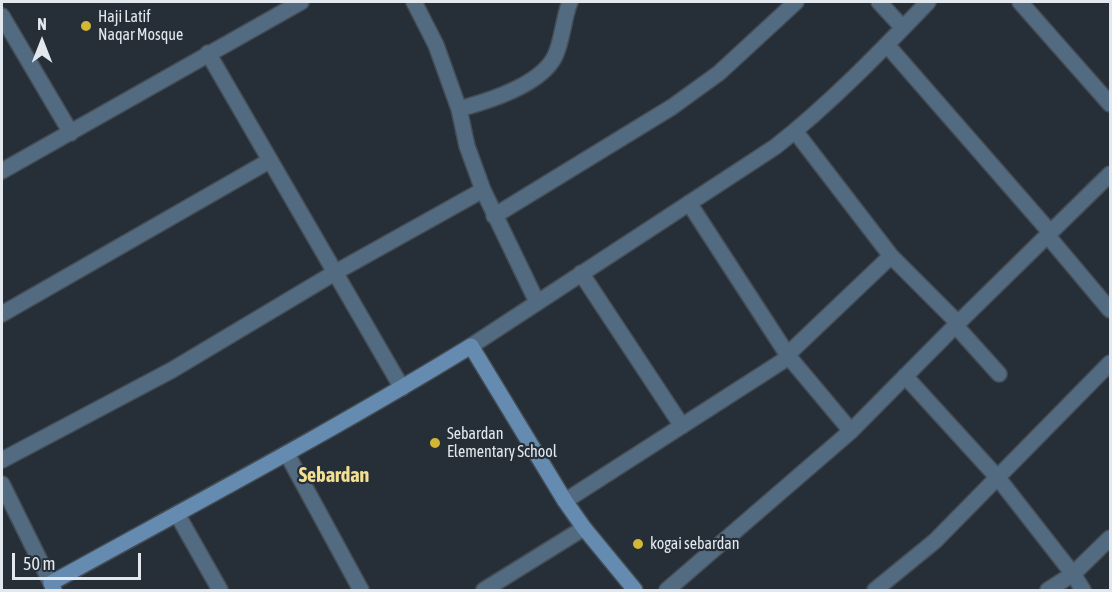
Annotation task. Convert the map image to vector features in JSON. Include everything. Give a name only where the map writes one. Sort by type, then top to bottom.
[{"type":"street","points":[[2,171],[301,2]]},
{"type":"street","points":[[414,2],[436,45],[459,109],[467,146],[483,190],[537,302]]},
{"type":"street","points":[[459,109],[481,103],[532,81],[545,70],[555,56],[564,16],[570,2]]},
{"type":"street","points":[[494,216],[672,107],[719,73],[796,2]]},
{"type":"street","points":[[879,2],[903,28]]},
{"type":"street","points":[[2,484],[53,587],[177,514],[402,388],[471,346],[775,147],[887,45],[928,2]]},
{"type":"street","points":[[1020,2],[1110,104]]},
{"type":"street","points":[[2,16],[71,133]]},
{"type":"street","points":[[887,45],[1049,234],[1110,310]]},
{"type":"street","points":[[208,54],[402,388]]},
{"type":"street","points":[[795,131],[891,256],[956,324],[999,374]]},
{"type":"street","points":[[2,314],[269,161]]},
{"type":"street","points":[[667,591],[851,431],[956,324],[1110,174]]},
{"type":"street","points":[[2,460],[172,370],[336,272],[483,190]]},
{"type":"street","points":[[689,203],[788,356],[851,431]]},
{"type":"street","points":[[565,501],[788,356],[891,256]]},
{"type":"street","points":[[581,273],[682,426]]},
{"type":"street","points":[[471,346],[565,501],[635,591]]},
{"type":"street","points":[[877,590],[935,541],[1110,363]]},
{"type":"street","points":[[905,376],[998,478],[1073,574],[1083,591]]},
{"type":"street","points":[[287,454],[361,591]]},
{"type":"street","points":[[177,514],[220,591]]},
{"type":"street","points":[[484,591],[505,585],[584,528]]},
{"type":"street","points":[[1048,591],[1073,574],[1110,538]]},
{"type":"place","name":"Haji Latif Naqar Mosque","points":[[86,26]]},
{"type":"place","name":"Sebardan Elementary School","points":[[435,443]]},
{"type":"place","name":"kogai sebardan","points":[[638,544]]},
{"type":"district","name":"Sebardan","points":[[334,476]]}]
